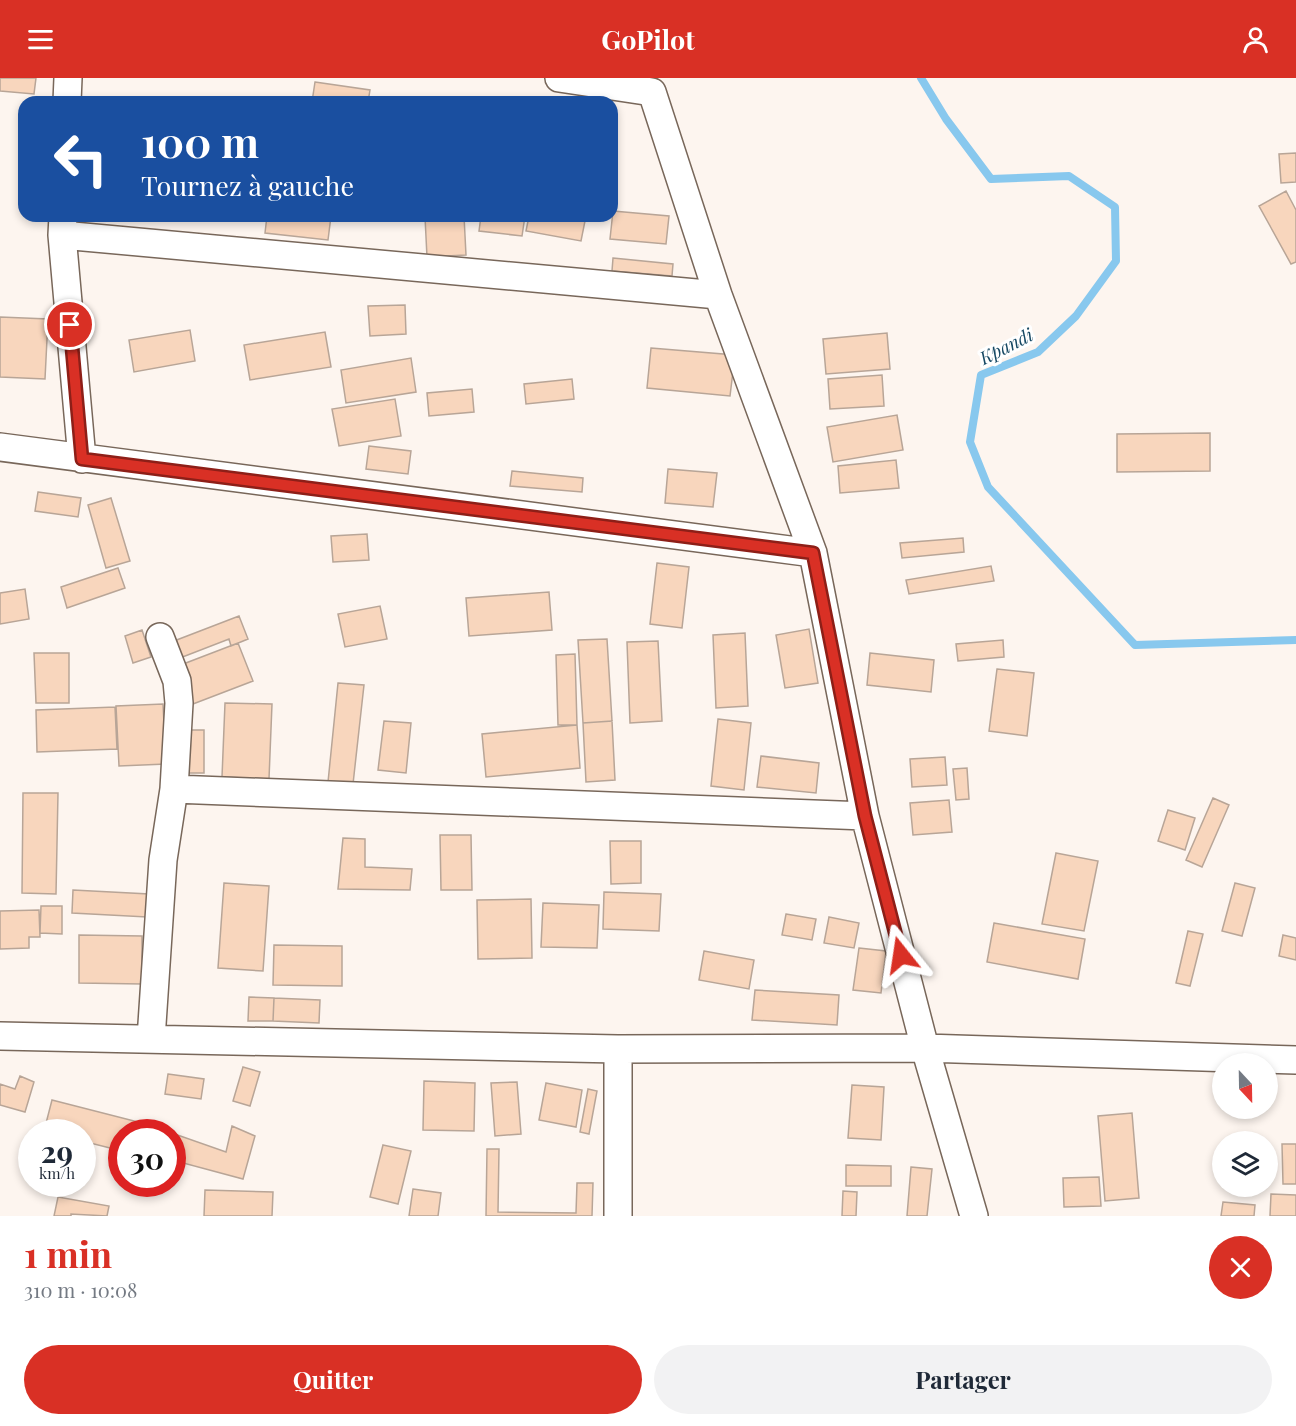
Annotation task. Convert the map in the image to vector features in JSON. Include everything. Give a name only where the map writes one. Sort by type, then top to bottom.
[{"type":"street","points":[[67,96],[68,78]]},
{"type":"street","points":[[559,78],[656,85],[718,295],[813,553],[865,816],[925,1048],[974,1216]]},
{"type":"street","points":[[82,459],[62,226],[718,295]]},
{"type":"street","points":[[0,447],[813,553]]},
{"type":"street","points":[[151,1039],[163,860],[174,789],[178,703],[177,681],[160,637]]},
{"type":"street","points":[[174,789],[865,816]]},
{"type":"street","points":[[0,1036],[618,1049],[925,1048],[1296,1060]]},
{"type":"street","points":[[618,1049],[618,1216]]},
{"type":"building","points":[[0,78],[36,78],[34,94],[0,91]]},
{"type":"building","points":[[315,82],[370,90],[369,96],[313,96]]},
{"type":"building","points":[[1296,153],[1296,182],[1281,183],[1279,154]]},
{"type":"building","points":[[1286,191],[1296,210],[1296,262],[1291,264],[1259,206]]},
{"type":"building","points":[[618,211],[669,216],[666,244],[610,239],[612,222],[618,222]]},
{"type":"building","points":[[266,222],[330,222],[328,240],[265,233]]},
{"type":"building","points":[[425,222],[464,222],[466,255],[427,257]]},
{"type":"building","points":[[480,222],[524,222],[522,236],[479,231]]},
{"type":"building","points":[[528,222],[585,222],[581,241],[526,231]]},
{"type":"building","points":[[613,258],[673,264],[672,276],[612,271]]},
{"type":"building","points":[[405,305],[406,334],[370,336],[368,306]]},
{"type":"building","points":[[0,317],[48,319],[45,379],[0,377]]},
{"type":"building","points":[[190,330],[195,361],[134,372],[129,340]]},
{"type":"building","points":[[325,332],[331,367],[250,380],[244,345]]},
{"type":"building","points":[[887,333],[890,369],[826,374],[823,339]]},
{"type":"building","points":[[651,348],[735,355],[730,396],[647,388]]},
{"type":"building","points":[[411,358],[416,392],[346,403],[341,370]]},
{"type":"building","points":[[882,375],[884,406],[830,409],[828,379]]},
{"type":"building","points":[[572,379],[574,399],[526,404],[524,384]]},
{"type":"building","points":[[472,389],[474,412],[429,416],[427,393]]},
{"type":"building","points":[[395,399],[401,436],[339,446],[332,409]]},
{"type":"building","points":[[897,415],[903,450],[833,462],[827,427]]},
{"type":"building","points":[[1210,433],[1210,471],[1117,472],[1117,434]]},
{"type":"building","points":[[369,446],[411,451],[408,474],[366,469]]},
{"type":"building","points":[[896,460],[899,488],[840,493],[838,466]]},
{"type":"building","points":[[668,469],[717,473],[713,507],[665,503]]},
{"type":"building","points":[[512,471],[583,478],[582,492],[510,486]]},
{"type":"building","points":[[38,492],[81,498],[78,517],[35,511]]},
{"type":"building","points":[[111,498],[130,561],[106,568],[88,505]]},
{"type":"building","points":[[367,534],[369,560],[333,562],[331,536]]},
{"type":"building","points":[[963,538],[964,552],[902,558],[900,543]]},
{"type":"building","points":[[657,563],[689,567],[682,628],[650,624]]},
{"type":"building","points":[[991,566],[994,581],[909,594],[906,580]]},
{"type":"building","points":[[118,568],[125,588],[67,608],[61,587]]},
{"type":"building","points":[[25,589],[29,619],[0,624],[0,593]]},
{"type":"building","points":[[549,592],[552,630],[469,636],[466,598]]},
{"type":"building","points":[[380,606],[387,639],[345,647],[338,614]]},
{"type":"building","points":[[239,616],[248,639],[231,646],[229,639],[180,658],[174,641]]},
{"type":"building","points":[[809,629],[818,683],[785,688],[776,635]]},
{"type":"building","points":[[142,630],[151,657],[133,663],[125,636]]},
{"type":"building","points":[[745,633],[748,706],[716,708],[713,635]]},
{"type":"building","points":[[607,639],[612,721],[583,723],[578,640]]},
{"type":"building","points":[[1003,640],[1004,657],[958,661],[956,644]]},
{"type":"building","points":[[658,641],[662,721],[630,723],[627,642]]},
{"type":"building","points":[[238,643],[253,681],[193,704],[178,666]]},
{"type":"building","points":[[34,653],[69,653],[69,703],[36,703]]},
{"type":"building","points":[[870,653],[934,660],[931,692],[867,685]]},
{"type":"building","points":[[575,654],[577,725],[558,725],[556,655]]},
{"type":"building","points":[[997,669],[1034,673],[1027,736],[989,731]]},
{"type":"building","points":[[338,683],[364,685],[353,784],[328,782]]},
{"type":"building","points":[[225,703],[272,704],[269,779],[222,777]]},
{"type":"building","points":[[163,704],[166,764],[119,766],[116,706]]},
{"type":"building","points":[[115,707],[117,749],[37,752],[36,710]]},
{"type":"building","points":[[718,719],[751,723],[744,790],[711,786]]},
{"type":"building","points":[[384,721],[411,723],[406,773],[378,770]]},
{"type":"building","points":[[612,721],[615,780],[586,782],[583,723]]},
{"type":"building","points":[[577,725],[580,768],[486,777],[482,734]]},
{"type":"building","points":[[187,730],[204,730],[204,773],[187,773]]},
{"type":"building","points":[[761,756],[819,763],[816,793],[757,787]]},
{"type":"building","points":[[945,757],[947,785],[912,787],[910,759]]},
{"type":"building","points":[[967,768],[969,799],[956,800],[953,769]]},
{"type":"building","points":[[23,793],[58,793],[56,894],[22,893]]},
{"type":"building","points":[[1213,798],[1229,805],[1202,867],[1186,860]]},
{"type":"building","points":[[949,800],[952,832],[913,835],[910,803]]},
{"type":"building","points":[[1168,810],[1195,818],[1185,850],[1158,841]]},
{"type":"building","points":[[440,835],[471,835],[472,890],[441,890]]},
{"type":"building","points":[[343,838],[365,839],[365,867],[412,869],[410,890],[338,889]]},
{"type":"building","points":[[610,841],[641,841],[641,883],[611,884]]},
{"type":"building","points":[[1056,853],[1098,861],[1084,931],[1042,924]]},
{"type":"building","points":[[224,883],[269,886],[263,971],[218,968]]},
{"type":"building","points":[[1235,883],[1255,888],[1242,936],[1222,931]]},
{"type":"building","points":[[73,890],[149,894],[147,917],[72,913]]},
{"type":"building","points":[[604,892],[661,894],[659,931],[603,929]]},
{"type":"building","points":[[531,899],[532,958],[478,959],[477,900]]},
{"type":"building","points":[[543,903],[599,905],[597,948],[541,947]]},
{"type":"building","points":[[41,906],[62,906],[62,934],[40,933]]},
{"type":"building","points":[[39,910],[40,937],[29,937],[29,948],[0,949],[0,911]]},
{"type":"building","points":[[786,914],[816,919],[812,940],[782,935]]},
{"type":"building","points":[[829,917],[859,923],[854,948],[824,943]]},
{"type":"building","points":[[994,923],[1085,939],[1078,979],[987,962]]},
{"type":"building","points":[[1188,931],[1203,934],[1190,986],[1176,983]]},
{"type":"building","points":[[79,935],[142,936],[142,984],[79,983]]},
{"type":"building","points":[[1283,935],[1296,938],[1296,960],[1279,956]]},
{"type":"building","points":[[274,945],[342,946],[342,986],[273,985]]},
{"type":"building","points":[[859,948],[886,951],[881,993],[853,990]]},
{"type":"building","points":[[704,951],[754,960],[749,989],[699,980]]},
{"type":"building","points":[[755,990],[839,995],[837,1025],[752,1020]]},
{"type":"building","points":[[249,997],[274,998],[273,1021],[248,1021]]},
{"type":"building","points":[[274,998],[320,1000],[319,1023],[273,1021]]},
{"type":"building","points":[[243,1067],[260,1072],[250,1106],[233,1101]]},
{"type":"building","points":[[168,1074],[204,1079],[201,1099],[165,1094]]},
{"type":"building","points":[[20,1076],[34,1082],[25,1112],[0,1105],[0,1084],[15,1089]]},
{"type":"building","points":[[424,1081],[475,1083],[474,1131],[423,1130]]},
{"type":"building","points":[[517,1082],[521,1134],[495,1136],[491,1083]]},
{"type":"building","points":[[546,1083],[582,1090],[576,1127],[539,1120]]},
{"type":"building","points":[[852,1085],[884,1087],[881,1140],[848,1138]]},
{"type":"building","points":[[588,1089],[597,1091],[589,1134],[580,1132]]},
{"type":"building","points":[[52,1100],[126,1119],[108,1119],[108,1148],[96,1144],[96,1119],[47,1119]]},
{"type":"building","points":[[1132,1113],[1139,1198],[1105,1201],[1098,1116]]},
{"type":"building","points":[[232,1126],[255,1136],[243,1179],[186,1164],[186,1138],[226,1152]]},
{"type":"building","points":[[1282,1144],[1296,1144],[1296,1184],[1283,1184]]},
{"type":"building","points":[[383,1145],[411,1151],[398,1204],[370,1197]]},
{"type":"building","points":[[487,1149],[499,1149],[498,1212],[576,1213],[577,1183],[593,1183],[592,1216],[486,1216]]},
{"type":"building","points":[[846,1165],[891,1166],[891,1186],[846,1186]]},
{"type":"building","points":[[911,1167],[932,1169],[927,1216],[907,1216]]},
{"type":"building","points":[[1099,1177],[1101,1206],[1064,1207],[1063,1178]]},
{"type":"building","points":[[413,1189],[441,1193],[438,1216],[409,1216]]},
{"type":"building","points":[[205,1190],[273,1192],[272,1216],[204,1216]]},
{"type":"building","points":[[843,1191],[857,1192],[856,1216],[842,1216]]},
{"type":"building","points":[[1278,1194],[1296,1195],[1296,1216],[1270,1216],[1271,1197],[1278,1197]]},
{"type":"building","points":[[58,1197],[109,1206],[107,1216],[71,1214],[71,1216],[54,1216]]},
{"type":"building","points":[[1223,1202],[1255,1205],[1254,1216],[1221,1216]]},
{"type":"waterway","name":"Kpandi","points":[[921,78],[946,119],[991,179],[1069,176],[1115,207],[1116,261],[1076,316],[1038,352],[981,375],[970,442],[988,487],[1135,645],[1296,640]]},
{"type":"route","points":[[70,325],[82,459],[813,553],[865,816],[901,955]]}]
